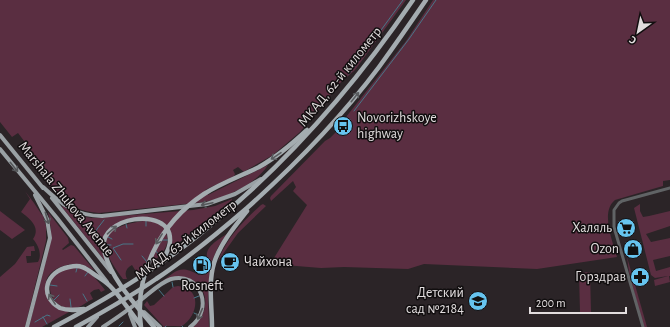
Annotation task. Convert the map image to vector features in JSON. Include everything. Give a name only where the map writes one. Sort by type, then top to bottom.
[{"type":"highway","name":"МКАД, 62-й километр","points":[[278,164],[327,113],[370,60],[413,0]]},
{"type":"highway","name":"МКАД, 62-й километр","points":[[301,158],[338,118],[374,73],[426,0]]},
{"type":"highway","points":[[142,327],[140,307],[142,284],[152,254],[163,234],[173,221],[184,209],[207,193],[250,172],[275,157],[327,113]]},
{"type":"highway","name":"МКАД, 63-й километр","points":[[76,327],[163,275],[254,202],[301,158]]},
{"type":"highway","name":"МКАД, 63-й километр","points":[[54,327],[161,263],[199,235],[278,164]]},
{"type":"highway","points":[[212,327],[211,297],[214,263],[225,242],[254,202]]},
{"type":"highway","points":[[154,327],[115,277],[104,251],[105,238],[110,230],[122,223],[132,220],[152,219],[162,223],[166,228],[170,239],[167,252],[161,263]]},
{"type":"highway","points":[[86,309],[65,309],[59,307],[53,302],[48,294],[47,287],[53,274],[62,268],[79,266],[86,268],[110,285],[142,327]]},
{"type":"main road","name":"Marshala Zhukova Avenue","points":[[0,134],[115,277]]},
{"type":"main road","name":"Marshala Zhukova Avenue","points":[[0,149],[110,285]]},
{"type":"main road","points":[[43,187],[62,203],[78,212],[93,216],[102,216],[207,204],[235,194],[267,175]]},
{"type":"main road","points":[[27,327],[50,238],[45,212],[28,184]]},
{"type":"main road","points":[[103,327],[165,282],[176,279],[186,280],[196,286],[202,296],[203,306],[200,316],[190,327]]},
{"type":"main road","points":[[137,305],[160,327]]},
{"type":"main road","points":[[129,310],[135,327]]},
{"type":"main road","points":[[88,327],[102,312]]},
{"type":"street","points":[[643,327],[614,227],[614,210],[618,203],[622,201],[670,188]]},
{"type":"shaded area","points":[[0,0],[406,0],[355,70],[340,83],[300,132],[273,155],[244,172],[238,167],[233,170],[235,174],[234,176],[205,190],[208,195],[268,165],[263,172],[248,184],[231,194],[204,202],[99,213],[76,208],[67,203],[51,189],[30,162],[29,158],[34,154],[18,133],[12,137],[0,122]]},
{"type":"shaded area","points":[[433,0],[670,0],[670,180],[663,181],[663,186],[615,200],[611,205],[608,212],[608,219],[617,257],[537,269],[424,264],[408,269],[344,267],[321,268],[284,265],[270,261],[274,258],[307,205],[293,191],[296,187],[293,181],[271,201],[271,196],[325,141],[342,126],[344,128],[350,121],[346,117],[406,41]]},
{"type":"shaded area","points":[[25,191],[43,215],[46,226],[46,241],[25,327],[0,327],[0,277],[15,264],[27,247],[34,246],[35,251],[31,251],[31,256],[26,256],[27,263],[38,262],[40,256],[37,245],[33,239],[36,231],[35,227],[31,220],[21,212],[30,199]]},
{"type":"shaded area","points":[[232,199],[171,249],[171,233],[167,225],[158,219],[140,218],[119,223],[106,232],[103,237],[102,247],[105,261],[62,207],[63,206],[82,216],[95,218],[193,210],[215,206]]},
{"type":"shaded area","points":[[263,204],[266,206],[238,233],[218,261],[230,238],[248,217]]},
{"type":"shaded area","points":[[640,204],[640,211],[643,217],[670,211],[670,226],[646,234],[651,242],[670,238],[670,256],[653,260],[656,271],[670,267],[670,282],[655,286],[654,280],[668,276],[655,278],[651,275],[634,208]]},
{"type":"shaded area","points":[[0,211],[25,230],[12,239],[0,230]]},
{"type":"shaded area","points":[[48,212],[68,238],[69,243],[62,249],[63,250],[71,245],[74,246],[94,270],[78,264],[67,265],[55,269],[48,277],[46,282],[49,300],[69,312],[42,327],[29,327],[50,244],[51,229]]},
{"type":"shaded area","points":[[143,221],[156,222],[161,225],[165,230],[167,244],[155,260],[137,273],[132,265],[130,266],[126,273],[127,279],[123,279],[109,257],[106,248],[106,240],[110,233],[117,228]]},
{"type":"shaded area","points":[[228,233],[218,247],[212,261],[209,263],[207,253],[211,245]]},
{"type":"shaded area","points":[[627,257],[647,327],[643,327],[629,272]]},
{"type":"shaded area","points":[[210,266],[208,298],[209,327],[193,327],[201,318],[205,307],[202,290],[197,284],[187,278],[161,282],[178,270],[187,270],[199,275]]},
{"type":"shaded area","points":[[78,267],[90,273],[105,290],[101,292],[99,289],[94,290],[90,293],[93,299],[79,307],[66,308],[59,305],[54,300],[50,288],[51,281],[55,275],[62,270]]},
{"type":"shaded area","points":[[590,272],[591,312],[580,312],[579,273]]},
{"type":"shaded area","points":[[178,286],[186,288],[191,292],[194,297],[195,309],[188,321],[182,326],[164,327],[144,305],[147,301],[150,306],[154,305],[173,287]]},
{"type":"waterway","points":[[349,74],[403,0]]},
{"type":"waterway","points":[[354,111],[409,39],[436,0]]},
{"type":"waterway","points":[[95,235],[97,229],[104,220]]},
{"type":"waterway","points":[[146,221],[146,226]]},
{"type":"waterway","points":[[126,224],[127,228]]},
{"type":"waterway","points":[[108,237],[112,239]]},
{"type":"waterway","points":[[162,240],[168,240]]},
{"type":"waterway","points":[[121,260],[113,248],[123,244],[133,244]]},
{"type":"waterway","points":[[106,245],[111,245]]},
{"type":"waterway","points":[[155,250],[159,255]]},
{"type":"waterway","points":[[142,256],[147,262]]},
{"type":"waterway","points":[[76,272],[77,268]]},
{"type":"waterway","points":[[85,276],[88,272]]},
{"type":"waterway","points":[[172,282],[173,287]]},
{"type":"waterway","points":[[184,287],[186,282]]},
{"type":"waterway","points":[[50,285],[57,286]]},
{"type":"waterway","points":[[159,290],[164,296]]},
{"type":"waterway","points":[[83,294],[87,301]]},
{"type":"waterway","points":[[54,300],[59,295]]},
{"type":"waterway","points":[[194,298],[199,296]]},
{"type":"waterway","points":[[70,299],[71,307]]},
{"type":"waterway","points":[[194,313],[198,315]]},
{"type":"waterway","points":[[35,322],[47,315],[50,316]]},
{"type":"waterway","points":[[43,317],[47,324]]},
{"type":"waterway","points":[[119,326],[123,322]]},
{"type":"place","name":"Novorizhskoye highway","points":[[343,126]]},
{"type":"place","name":"Халяль","points":[[626,228]]},
{"type":"place","name":"Ozon","points":[[633,249]]},
{"type":"place","name":"Чайхона","points":[[230,262]]},
{"type":"place","name":"Rosneft","points":[[202,265]]},
{"type":"place","name":"Горздрав","points":[[640,277]]},
{"type":"place","name":"Детский сад №2184","points":[[478,301]]}]
